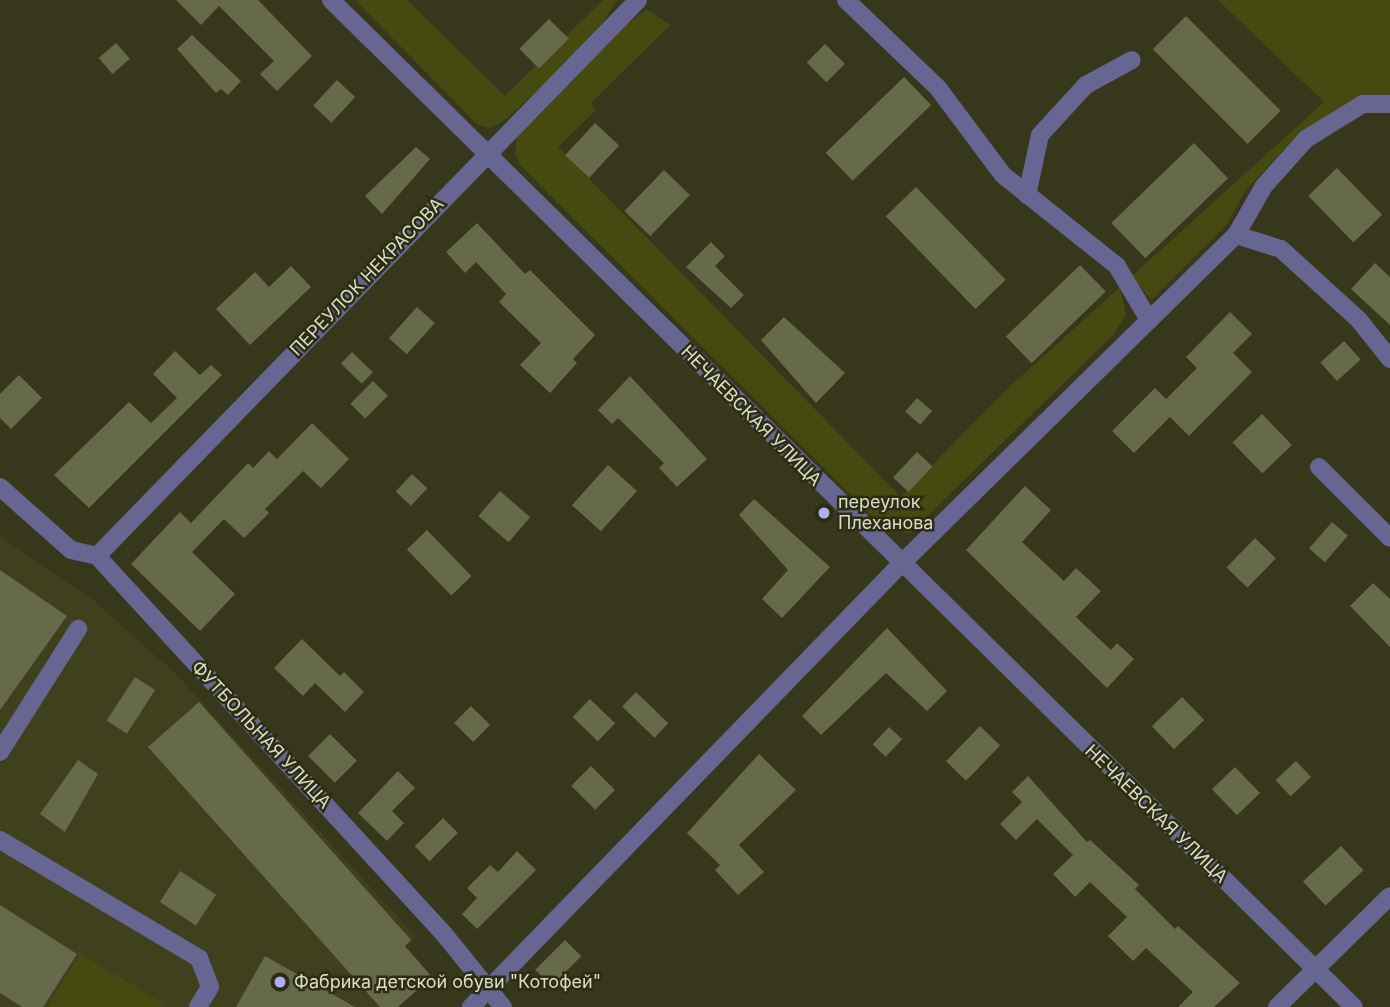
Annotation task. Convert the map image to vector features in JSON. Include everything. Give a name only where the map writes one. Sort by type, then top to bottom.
[{"type":"street","name":"НЕЧАЕВСКАЯ УЛИЦА","points":[[331,0],[900,565],[1354,1007]]},
{"type":"street","name":"ПЕРЕУЛОК НЕКРАСОВА","points":[[97,556],[638,0]]},
{"type":"street","points":[[846,0],[938,88],[1003,175],[1116,266],[1149,320]]},
{"type":"street","points":[[1027,195],[1040,135],[1086,85],[1132,60]]},
{"type":"street","points":[[471,1007],[486,987],[900,565],[1236,235],[1264,186],[1306,139],[1363,104],[1390,104]]},
{"type":"street","points":[[1236,235],[1281,249],[1359,320],[1390,359]]},
{"type":"street","points":[[1320,467],[1390,538]]},
{"type":"street","name":"ФУТБОЛЬНАЯ УЛИЦА","points":[[0,487],[71,550],[97,556],[444,934],[503,1007]]},
{"type":"street","points":[[0,752],[78,629]]},
{"type":"street","points":[[0,840],[200,958],[209,987],[198,1007]]},
{"type":"street","points":[[1277,1007],[1390,897]]},
{"type":"shaded area","points":[[355,0],[407,0],[505,96],[603,0],[617,0],[591,41],[506,119],[491,128],[478,125]]},
{"type":"shaded area","points":[[1218,0],[1390,0],[1390,96],[1359,99],[1332,112],[1290,143],[1245,191],[1228,223],[1151,300],[1132,276],[1324,102]]},
{"type":"shaded area","points":[[646,9],[670,25],[590,104],[596,110],[558,147],[901,497],[1007,389],[1120,287],[1126,315],[1113,335],[910,533],[886,530],[520,165],[515,154],[517,136],[612,36]]},
{"type":"shaded area","points":[[0,536],[93,600],[176,674],[416,937],[368,979],[392,1007],[0,1007]]},
{"type":"shaded area","points":[[80,954],[165,1004],[163,1007],[48,1007]]},
{"type":"building","points":[[176,0],[258,0],[312,56],[277,91],[260,74],[274,61],[219,6],[201,25]]},
{"type":"building","points":[[1186,16],[1281,111],[1248,144],[1153,49]]},
{"type":"building","points":[[549,19],[569,39],[539,68],[519,49]]},
{"type":"building","points":[[192,35],[241,81],[228,95],[221,89],[216,93],[177,49]]},
{"type":"building","points":[[116,43],[130,59],[112,74],[99,58]]},
{"type":"building","points":[[825,44],[845,64],[826,82],[807,62]]},
{"type":"building","points":[[904,77],[931,105],[853,181],[826,153]]},
{"type":"building","points":[[337,80],[355,97],[331,123],[313,106]]},
{"type":"building","points":[[595,123],[619,146],[589,178],[565,155]]},
{"type":"building","points":[[1194,143],[1228,178],[1145,258],[1111,223]]},
{"type":"building","points":[[416,147],[430,159],[382,214],[365,196]]},
{"type":"building","points":[[1337,168],[1382,215],[1353,243],[1308,196]]},
{"type":"building","points":[[664,170],[690,195],[650,236],[624,211]]},
{"type":"building","points":[[916,187],[1006,280],[975,309],[886,216]]},
{"type":"building","points":[[477,223],[525,274],[530,270],[595,335],[573,359],[577,363],[550,393],[520,365],[541,343],[499,302],[506,294],[476,262],[465,273],[446,252]]},
{"type":"building","points":[[711,242],[725,256],[715,266],[744,295],[731,308],[686,267]]},
{"type":"building","points":[[1375,263],[1390,277],[1390,325],[1351,289]]},
{"type":"building","points":[[1080,265],[1106,292],[1032,363],[1006,337]]},
{"type":"building","points":[[291,266],[311,287],[250,345],[216,309],[255,272],[269,287]]},
{"type":"building","points":[[417,307],[435,323],[407,354],[389,338]]},
{"type":"building","points":[[1230,312],[1252,334],[1233,353],[1252,372],[1189,436],[1170,417],[1134,453],[1112,431],[1155,388],[1166,399],[1197,368],[1186,357]]},
{"type":"building","points":[[784,317],[845,373],[816,403],[761,340]]},
{"type":"building","points":[[1344,341],[1361,360],[1337,381],[1320,362]]},
{"type":"building","points":[[175,351],[200,375],[211,365],[222,375],[89,508],[54,475],[129,402],[151,423],[177,398],[153,374]]},
{"type":"building","points":[[352,352],[373,372],[362,384],[341,364]]},
{"type":"building","points":[[19,375],[42,398],[11,429],[0,418],[0,394]]},
{"type":"building","points":[[630,376],[707,459],[677,487],[659,468],[664,463],[618,418],[612,424],[598,410]]},
{"type":"building","points":[[373,381],[388,396],[365,418],[350,404]]},
{"type":"building","points":[[917,398],[932,411],[920,425],[905,412]]},
{"type":"building","points":[[1262,414],[1292,445],[1262,473],[1233,442]]},
{"type":"building","points":[[312,423],[349,459],[321,488],[303,471],[265,509],[269,513],[244,538],[224,519],[192,552],[235,594],[200,631],[131,564],[180,512],[191,523],[248,463],[253,468],[269,451],[277,459]]},
{"type":"building","points":[[917,452],[932,466],[908,492],[893,478]]},
{"type":"building","points":[[608,465],[637,491],[601,531],[572,505]]},
{"type":"building","points":[[412,474],[427,488],[411,506],[396,492]]},
{"type":"building","points":[[1025,486],[1051,510],[1022,542],[1064,581],[1076,568],[1101,591],[1076,617],[1111,650],[1117,643],[1134,659],[1107,688],[966,550]]},
{"type":"building","points":[[500,491],[530,517],[509,542],[478,516]]},
{"type":"building","points":[[754,499],[830,567],[782,618],[762,599],[788,570],[739,515]]},
{"type":"building","points":[[1332,522],[1348,536],[1325,562],[1309,548]]},
{"type":"building","points":[[427,530],[471,576],[451,595],[407,549]]},
{"type":"building","points":[[1255,538],[1276,558],[1247,588],[1227,567]]},
{"type":"building","points":[[0,570],[67,616],[0,710]]},
{"type":"building","points":[[1373,583],[1390,599],[1390,647],[1350,606]]},
{"type":"building","points":[[887,628],[947,691],[927,711],[886,673],[821,735],[802,716]]},
{"type":"building","points":[[302,639],[340,676],[344,672],[364,692],[345,712],[315,683],[303,696],[274,668]]},
{"type":"building","points":[[135,677],[155,690],[127,734],[107,721]]},
{"type":"building","points":[[636,692],[668,723],[654,738],[622,706]]},
{"type":"building","points":[[1182,697],[1204,720],[1174,749],[1152,726]]},
{"type":"building","points":[[590,699],[615,723],[598,741],[573,717]]},
{"type":"building","points":[[199,702],[411,940],[405,946],[432,977],[398,1007],[380,1007],[148,747]]},
{"type":"building","points":[[471,706],[490,725],[473,742],[454,723]]},
{"type":"building","points":[[980,726],[1000,745],[966,781],[946,761]]},
{"type":"building","points":[[889,727],[902,739],[886,757],[873,745]]},
{"type":"building","points":[[330,734],[357,761],[335,783],[308,756]]},
{"type":"building","points":[[759,754],[796,790],[739,845],[764,872],[738,895],[715,870],[720,865],[687,833]]},
{"type":"building","points":[[78,760],[98,774],[65,832],[40,814]]},
{"type":"building","points":[[1296,761],[1311,777],[1291,796],[1276,780]]},
{"type":"building","points":[[591,766],[615,790],[595,810],[571,786]]},
{"type":"building","points":[[1235,767],[1260,793],[1237,815],[1212,789]]},
{"type":"building","points":[[398,771],[415,788],[392,811],[404,823],[387,841],[358,813]]},
{"type":"building","points":[[1028,776],[1087,842],[1090,840],[1139,885],[1135,889],[1175,929],[1178,926],[1240,983],[1214,1007],[1178,1007],[1193,992],[1146,948],[1133,961],[1108,936],[1127,917],[1090,882],[1075,897],[1053,874],[1073,855],[1037,819],[1016,840],[1000,824],[1022,802],[1012,792]]},
{"type":"building","points":[[443,818],[458,833],[430,861],[415,846]]},
{"type":"building","points":[[1341,846],[1364,870],[1325,906],[1303,881]]},
{"type":"building","points":[[517,851],[536,870],[477,929],[462,914],[477,898],[467,888],[490,865],[498,872]]},
{"type":"building","points":[[180,871],[216,894],[196,925],[160,902]]},
{"type":"building","points":[[0,905],[77,954],[43,1007],[22,1007],[0,993]]},
{"type":"building","points":[[565,940],[581,956],[552,986],[535,970]]},
{"type":"building","name":"Фабрика детской обуви \"Котофей\"","points":[[265,956],[355,1007],[236,1007]]},
{"type":"place","name":"переулок Плеханова","points":[[824,513]]},
{"type":"place","name":"Фабрика детской обуви \"Котофей\"","points":[[280,982]]}]
